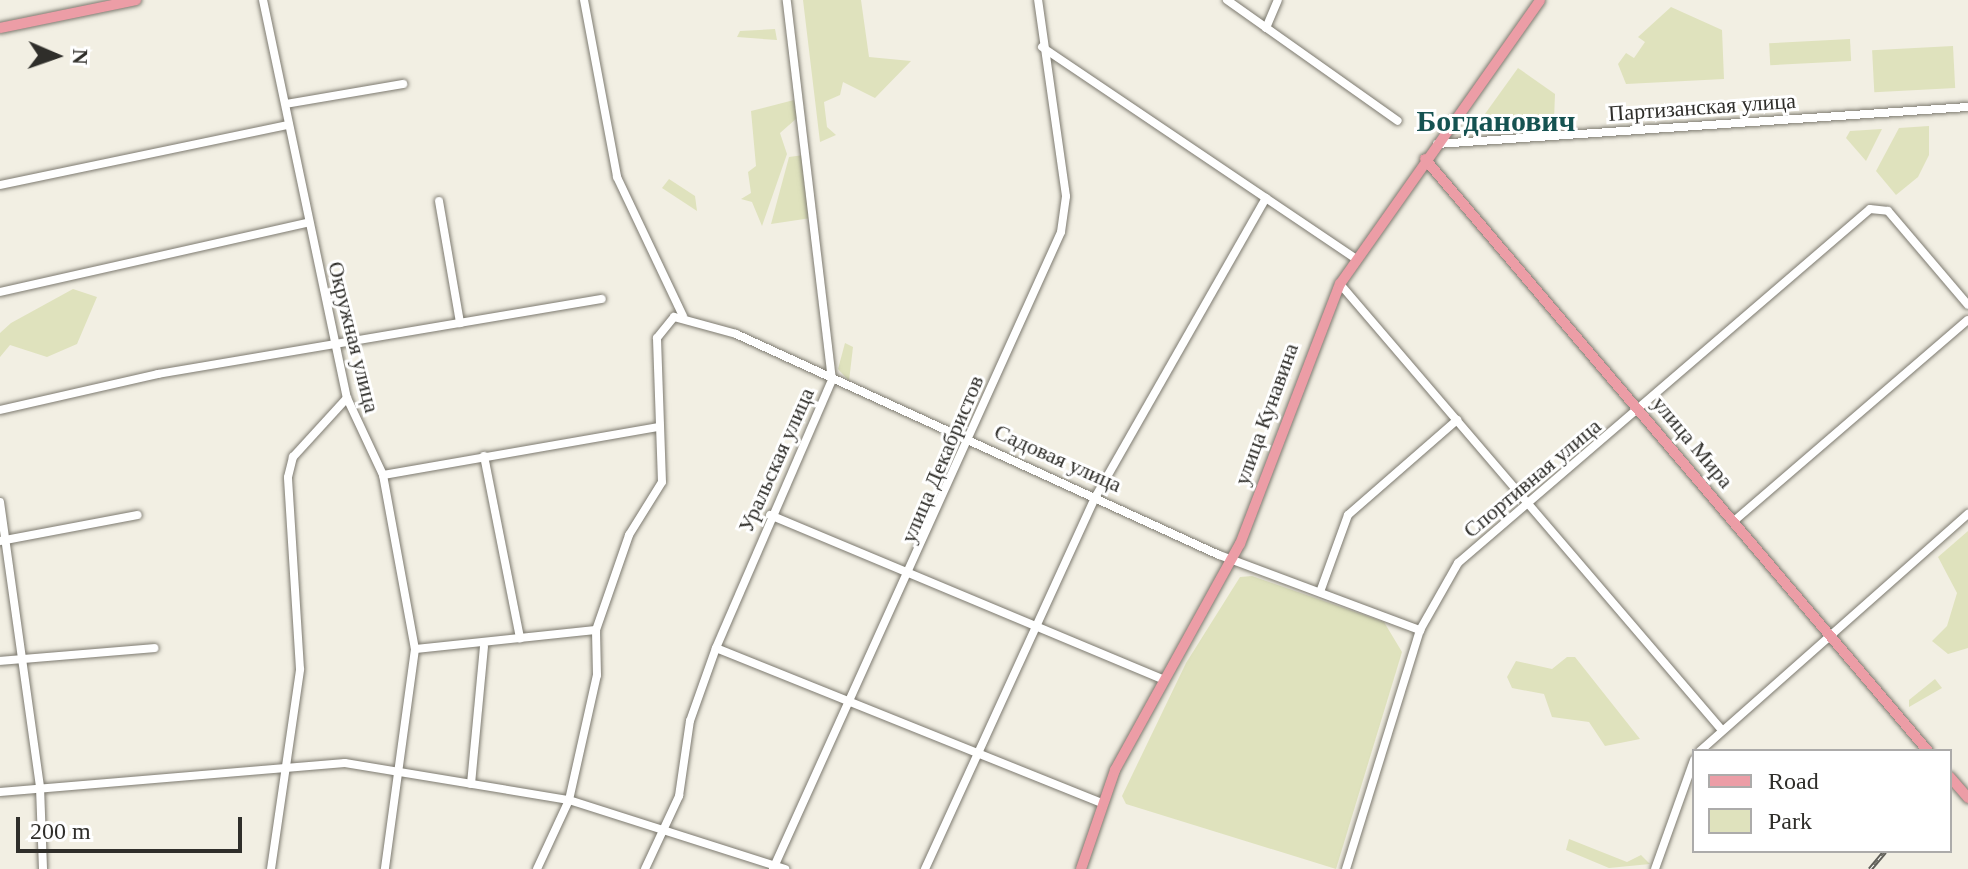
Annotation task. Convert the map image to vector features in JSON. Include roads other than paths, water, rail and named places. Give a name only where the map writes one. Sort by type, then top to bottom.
[{"type":"main road","points":[[0,28],[136,0]]},
{"type":"main road","name":"улица Кунавина","points":[[1081,869],[1101,803],[1164,680],[1233,561],[1340,284],[1355,258],[1540,0]]},
{"type":"main road","name":"улица Мира","points":[[1425,159],[1926,749]]},
{"type":"main road","points":[[1952,779],[1968,798]]},
{"type":"street","name":"Окружная улица","points":[[263,0],[286,104],[307,223],[339,345],[347,398],[383,475],[415,649],[385,869]]},
{"type":"street","points":[[537,869],[569,800],[597,675],[596,630],[629,535],[662,482],[657,338],[664,324],[683,316],[617,177],[584,0]]},
{"type":"street","name":"Уральская улица","points":[[645,869],[679,796],[690,721],[716,648],[770,515],[832,380],[787,0]]},
{"type":"street","name":"улица Декабристов","points":[[778,868],[912,573],[1066,214],[1038,0]]},
{"type":"street","points":[[1227,0],[1398,121]]},
{"type":"street","points":[[1266,28],[1278,0]]},
{"type":"street","points":[[1042,47],[1355,258]]},
{"type":"street","points":[[286,104],[403,84]]},
{"type":"street","name":"Партизанская улица","points":[[1437,144],[1968,107]]},
{"type":"street","points":[[0,185],[288,125]]},
{"type":"street","points":[[925,869],[1096,496],[1266,198]]},
{"type":"street","points":[[439,201],[460,323]]},
{"type":"street","name":"Спортивная улица","points":[[1346,869],[1420,630],[1444,578],[1878,207],[1968,305]]},
{"type":"street","points":[[0,292],[307,223]]},
{"type":"street","points":[[1340,284],[1721,729]]},
{"type":"street","points":[[0,410],[339,345],[602,299]]},
{"type":"street","name":"Садовая улица","points":[[683,316],[969,438],[1233,561],[1420,630]]},
{"type":"street","points":[[1734,521],[1968,320]]},
{"type":"street","points":[[282,869],[272,866],[300,669],[289,467],[347,398]]},
{"type":"street","points":[[1320,592],[1348,515],[1457,420]]},
{"type":"street","points":[[383,475],[658,427]]},
{"type":"street","points":[[484,456],[520,638]]},
{"type":"street","points":[[0,502],[40,787],[43,869]]},
{"type":"street","points":[[1702,749],[1828,633],[1968,514]]},
{"type":"street","points":[[4,540],[138,515]]},
{"type":"street","points":[[770,515],[1164,680]]},
{"type":"street","points":[[415,649],[484,647],[520,638],[596,630]]},
{"type":"street","points":[[471,784],[484,647]]},
{"type":"street","points":[[0,661],[154,648]]},
{"type":"street","points":[[716,648],[850,707],[1101,803]]},
{"type":"street","points":[[0,792],[286,764],[345,763],[569,800],[660,835],[778,868]]},
{"type":"street","points":[[1655,869],[1692,766]]},
{"type":"railway","points":[[1870,869],[1883,853]]},
{"type":"district","name":"Богданович","points":[[1496,121]]}]
